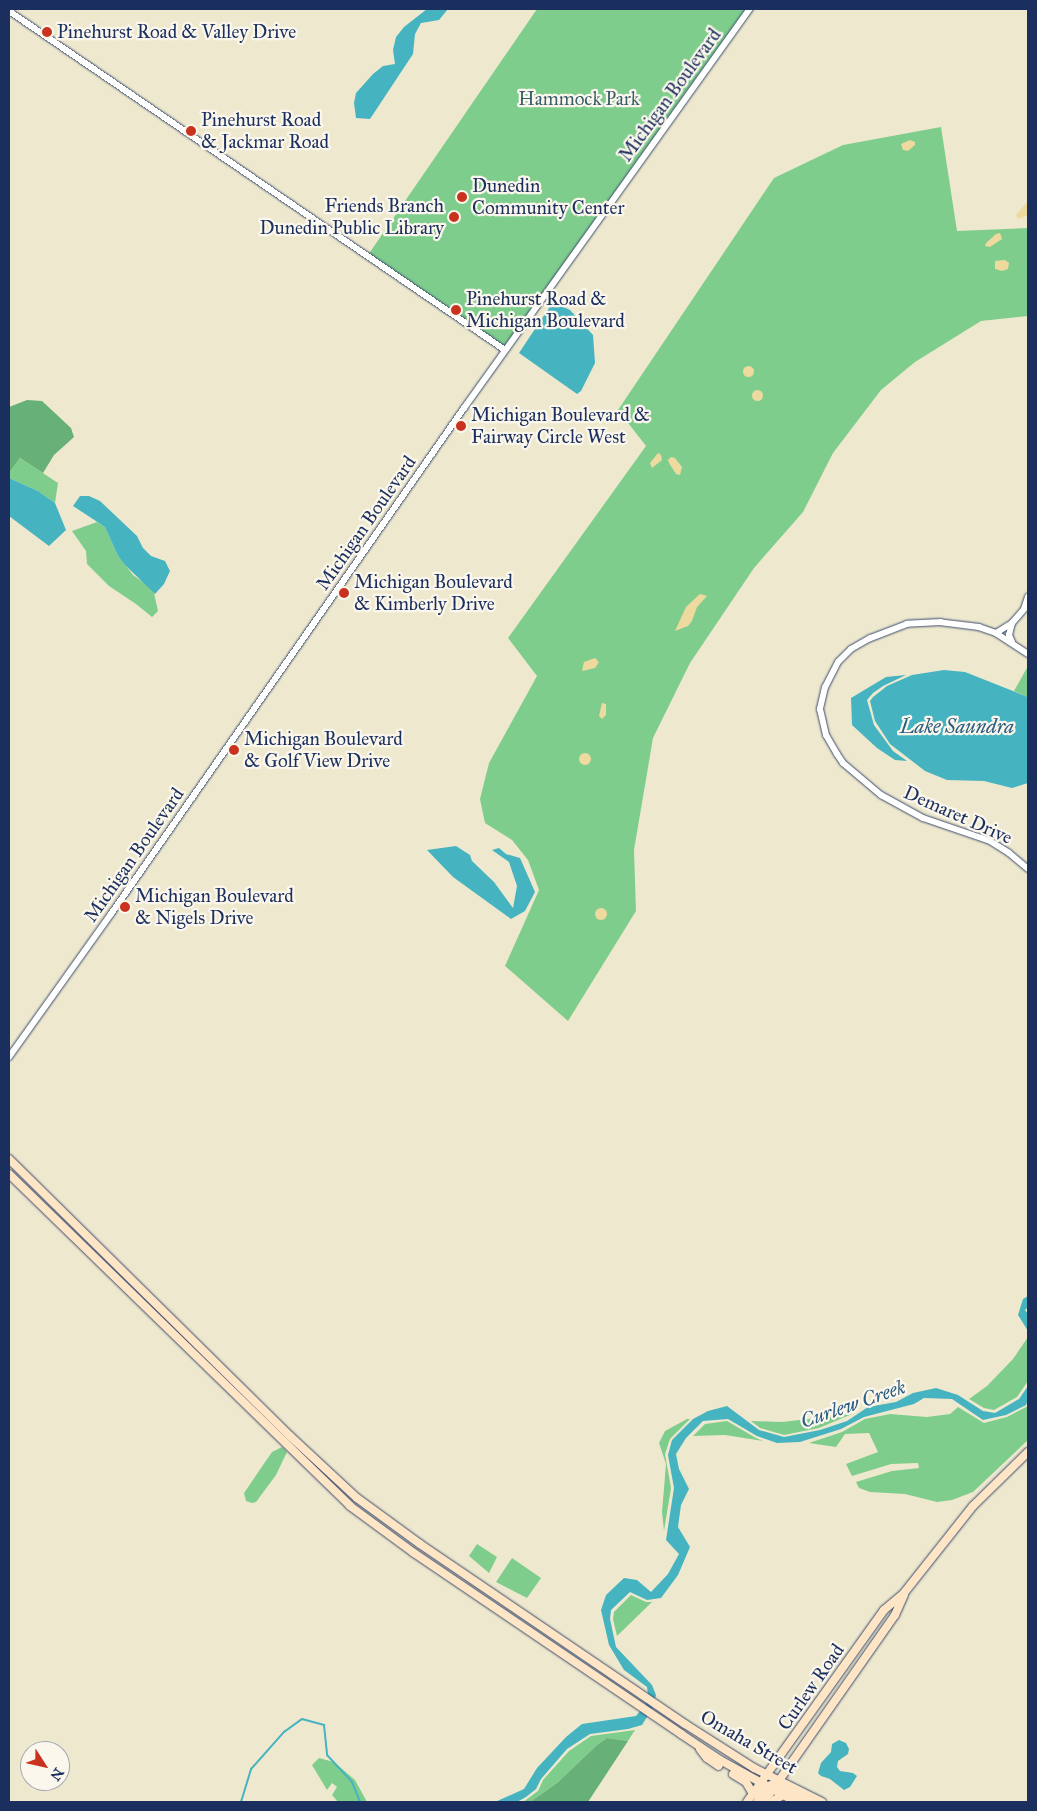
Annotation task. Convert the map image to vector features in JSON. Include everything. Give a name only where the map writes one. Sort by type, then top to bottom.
[{"type":"main road","name":"Omaha Street","points":[[9,1158],[290,1436],[358,1498],[420,1544],[754,1768],[772,1781],[783,1796],[796,1802]]},
{"type":"main road","name":"Omaha Street","points":[[9,1174],[350,1506],[408,1549],[698,1745],[772,1781],[822,1802]]},
{"type":"main road","name":"Curlew Road","points":[[764,1802],[772,1781],[844,1668],[884,1610],[904,1593],[955,1526],[997,1480],[1028,1452]]},
{"type":"main road","name":"Curlew Road","points":[[747,1802],[753,1794],[772,1781],[895,1615],[904,1593]]},
{"type":"main road","points":[[698,1745],[706,1758],[746,1782],[753,1794]]},
{"type":"main road","points":[[757,1802],[772,1781],[810,1802]]},
{"type":"main road","points":[[771,1802],[783,1796]]},
{"type":"street","name":"Michigan Boulevard","points":[[9,1057],[506,350],[750,9]]},
{"type":"street","points":[[9,11],[506,350]]},
{"type":"street","points":[[996,633],[1012,623],[1024,608],[1028,597]]},
{"type":"street","name":"Demaret Drive","points":[[1028,654],[996,633],[979,627],[941,622],[907,624],[885,631],[851,649],[838,662],[825,687],[820,709],[826,735],[836,754],[843,763],[881,795],[924,818],[990,841],[1009,853],[1028,869]]},
{"type":"street","points":[[1012,623],[1009,635],[1012,642]]},
{"type":"green space","name":"Hammock Park","points":[[537,9],[748,9],[505,350],[368,255]]},
{"type":"green space","points":[[941,127],[957,231],[1028,228],[1028,316],[981,321],[915,362],[881,390],[833,453],[803,512],[754,568],[690,663],[653,738],[634,850],[636,911],[568,1021],[505,966],[539,890],[528,860],[512,840],[485,823],[480,799],[489,763],[537,676],[508,638],[646,446],[618,410],[774,178],[843,145]]},
{"type":"green space","points":[[27,400],[42,401],[71,428],[74,437],[54,455],[43,473],[20,458],[9,473],[9,407]]},
{"type":"green space","points":[[20,458],[58,483],[55,503],[38,491],[9,478],[9,473]]},
{"type":"green space","points":[[97,522],[105,527],[117,554],[133,575],[147,585],[154,593],[158,611],[152,617],[109,586],[87,564],[86,551],[72,531]]},
{"type":"green space","points":[[1028,666],[1028,697],[1014,691]]},
{"type":"green space","points":[[1028,1337],[1028,1381],[1017,1397],[994,1410],[984,1408],[969,1399],[987,1386],[1013,1359]]},
{"type":"green space","points":[[1028,1406],[1028,1440],[973,1492],[952,1500],[937,1502],[905,1494],[870,1492],[859,1488],[856,1482],[892,1471],[919,1468],[918,1463],[891,1464],[852,1476],[846,1464],[878,1452],[869,1433],[845,1434],[836,1447],[809,1443],[842,1432],[865,1419],[890,1414],[927,1417],[950,1414],[958,1407],[984,1423],[1007,1417]]},
{"type":"green space","points":[[852,1414],[819,1428],[784,1435],[760,1428],[751,1421],[782,1422]]},
{"type":"green space","points":[[690,1419],[670,1439],[665,1454],[671,1488],[664,1531],[662,1512],[666,1464],[659,1443],[665,1431]]},
{"type":"green space","points":[[727,1421],[763,1441],[725,1435],[693,1436],[705,1424]]},
{"type":"green space","points":[[282,1447],[287,1452],[276,1475],[256,1502],[246,1501],[244,1493],[272,1452]]},
{"type":"green space","points":[[477,1544],[497,1557],[489,1573],[469,1556]]},
{"type":"green space","points":[[512,1558],[541,1578],[527,1598],[496,1582]]},
{"type":"green space","points":[[631,1595],[646,1602],[652,1602],[617,1636],[613,1619],[614,1612]]},
{"type":"green space","points":[[635,1730],[628,1741],[607,1738],[557,1783],[530,1802],[523,1802],[538,1791],[543,1780],[569,1751],[591,1736]]},
{"type":"green space","points":[[607,1738],[628,1741],[588,1802],[530,1802],[557,1783]]},
{"type":"green space","points":[[319,1758],[334,1762],[355,1780],[367,1802],[338,1802],[332,1795],[337,1787],[332,1783],[327,1790],[312,1765]]},
{"type":"sand","points":[[910,140],[915,142],[915,145],[908,151],[903,150],[901,144]]},
{"type":"sand","points":[[1028,201],[1028,215],[1018,219],[1016,215]]},
{"type":"sand","points":[[1000,233],[1002,239],[990,247],[985,246],[996,234]]},
{"type":"sand","points":[[1005,260],[1009,263],[1008,269],[1002,271],[995,269],[995,261]]},
{"type":"sand","points":[[748,365],[754,371],[748,377],[742,371]]},
{"type":"sand","points":[[757,389],[763,395],[757,401],[751,395]]},
{"type":"sand","points":[[658,453],[661,455],[662,460],[652,468],[650,463]]},
{"type":"sand","points":[[671,457],[675,458],[682,467],[680,475],[676,474],[669,463],[668,460]]},
{"type":"sand","points":[[700,594],[707,596],[697,607],[692,621],[688,626],[675,631],[686,607]]},
{"type":"sand","points":[[595,658],[599,662],[595,668],[582,671],[584,662]]},
{"type":"sand","points":[[602,703],[606,704],[606,715],[602,719],[599,716]]},
{"type":"sand","points":[[585,753],[591,759],[585,765],[579,759]]},
{"type":"sand","points":[[599,908],[603,908],[607,914],[603,920],[599,920],[595,916],[595,912]]},
{"type":"water","points":[[427,9],[448,9],[439,20],[421,23],[415,34],[413,54],[370,119],[356,118],[354,103],[356,93],[383,66],[395,64],[393,50],[396,37],[404,27]]},
{"type":"water","points":[[553,302],[570,310],[593,335],[595,363],[581,391],[577,394],[519,353]]},
{"type":"water","points":[[9,478],[38,491],[55,503],[66,530],[49,546],[9,516]]},
{"type":"water","points":[[80,496],[89,496],[100,501],[137,536],[143,548],[151,556],[165,561],[170,571],[164,584],[155,594],[125,565],[117,554],[105,527],[73,506]]},
{"type":"water","name":"Lake Saundra","points":[[944,670],[965,672],[1028,697],[1028,783],[1012,788],[984,781],[947,780],[925,771],[890,744],[875,721],[870,701],[887,686],[912,675]]},
{"type":"water","points":[[906,675],[883,686],[867,700],[874,725],[893,751],[907,761],[895,760],[877,748],[852,725],[851,698],[886,677]]},
{"type":"water","points":[[456,846],[470,855],[472,861],[494,882],[513,908],[517,886],[509,862],[492,850],[499,848],[506,854],[520,858],[535,892],[525,911],[511,919],[453,877],[427,850]]},
{"type":"water","points":[[1028,1296],[1028,1307],[1025,1310],[1028,1314],[1028,1331],[1018,1315],[1023,1299]]},
{"type":"water","points":[[1028,1386],[1026,1405],[1006,1415],[983,1420],[952,1399],[924,1398],[914,1404],[864,1417],[841,1429],[800,1442],[777,1443],[757,1436],[728,1419],[703,1421],[686,1438],[676,1454],[679,1469],[689,1489],[681,1505],[678,1527],[690,1547],[678,1575],[661,1598],[647,1600],[630,1592],[611,1610],[610,1619],[616,1647],[652,1685],[656,1695],[653,1707],[642,1725],[628,1729],[590,1734],[567,1749],[541,1779],[536,1789],[526,1797],[517,1802],[495,1802],[524,1789],[537,1768],[566,1737],[582,1724],[636,1716],[645,1705],[648,1694],[647,1687],[624,1670],[609,1645],[601,1610],[606,1595],[624,1578],[637,1580],[651,1592],[668,1574],[679,1554],[666,1540],[674,1488],[668,1455],[672,1440],[693,1419],[708,1411],[727,1406],[759,1430],[784,1437],[820,1430],[847,1421],[868,1407],[896,1402],[913,1393],[936,1388],[958,1395],[983,1411],[995,1413],[1019,1399]]},
{"type":"water","points":[[839,1740],[846,1743],[849,1749],[848,1754],[838,1761],[837,1767],[840,1771],[853,1773],[857,1776],[850,1787],[844,1790],[830,1779],[818,1773],[821,1763],[831,1752],[832,1744]]},
{"type":"waterway","name":"Curlew Creek","points":[[241,1802],[251,1769],[284,1732],[302,1719],[324,1725],[327,1755],[352,1782],[360,1802]]},
{"type":"place","name":"Pinehurst Road & Valley Drive","points":[[47,32]]},
{"type":"place","name":"Pinehurst Road & Jackmar Road","points":[[191,131]]},
{"type":"place","name":"Dunedin Community Center","points":[[462,197]]},
{"type":"place","name":"Friends Branch Dunedin Public Library","points":[[454,217]]},
{"type":"place","name":"Pinehurst Road & Michigan Boulevard","points":[[456,310]]},
{"type":"place","name":"Michigan Boulevard & Fairway Circle West","points":[[461,426]]},
{"type":"place","name":"Michigan Boulevard & Kimberly Drive","points":[[344,593]]},
{"type":"place","name":"Michigan Boulevard & Golf View Drive","points":[[234,750]]},
{"type":"place","name":"Michigan Boulevard & Nigels Drive","points":[[125,907]]}]
